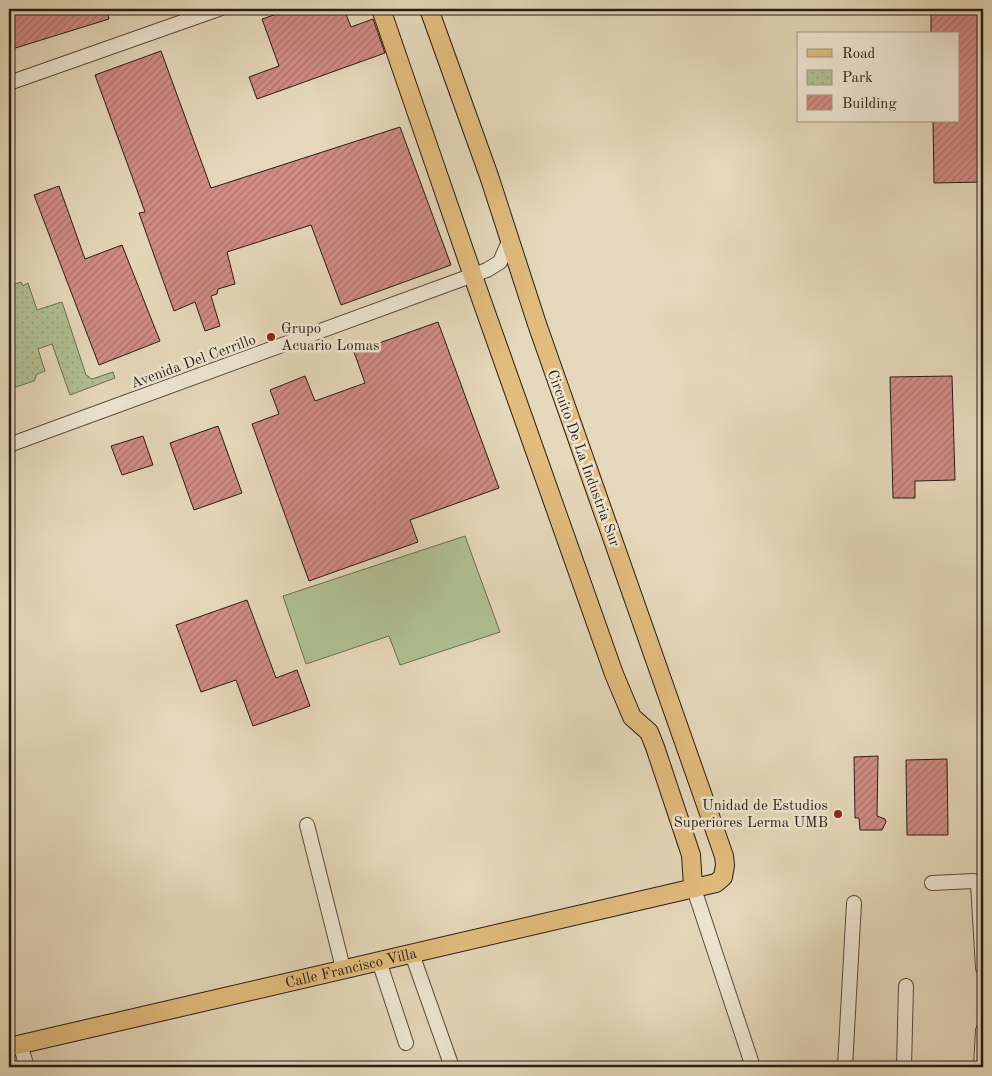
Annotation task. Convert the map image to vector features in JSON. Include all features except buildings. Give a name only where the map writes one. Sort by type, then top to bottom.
[{"type":"main road","points":[[382,9],[473,276],[614,674],[632,717],[649,732],[655,747],[691,855],[693,886]]},
{"type":"main road","name":"Circuito De La Industria Sur","points":[[429,9],[510,239],[537,324],[724,856],[725,870],[719,881],[693,886]]},
{"type":"main road","name":"Calle Francisco Villa","points":[[14,1046],[344,968],[412,954],[693,886]]},
{"type":"street","points":[[9,84],[219,9]]},
{"type":"street","name":"Avenida Del Cerrillo","points":[[9,445],[473,276],[500,262],[510,239]]},
{"type":"street","points":[[306,825],[344,968]]},
{"type":"street","points":[[932,883],[974,881],[978,883],[983,968]]},
{"type":"street","points":[[693,886],[754,1067]]},
{"type":"street","points":[[845,1067],[854,903]]},
{"type":"street","points":[[412,954],[452,1067]]},
{"type":"street","points":[[378,961],[406,1043]]},
{"type":"street","points":[[904,1067],[906,986]]},
{"type":"street","points":[[981,1067],[983,1030]]},
{"type":"street","points":[[14,1046],[27,1067]]},
{"type":"green space","points":[[21,282],[23,286],[28,283],[37,310],[62,302],[86,375],[92,379],[113,372],[115,378],[70,395],[52,344],[38,349],[45,371],[37,374],[34,381],[10,389],[9,286]]},
{"type":"green space","points":[[465,536],[500,632],[400,665],[389,636],[306,664],[283,596]]},
{"type":"place","name":"Grupo Acuario Lomas","points":[[271,337]]},
{"type":"place","name":"Unidad de Estudios Superiores Lerma UMB","points":[[838,814]]}]
